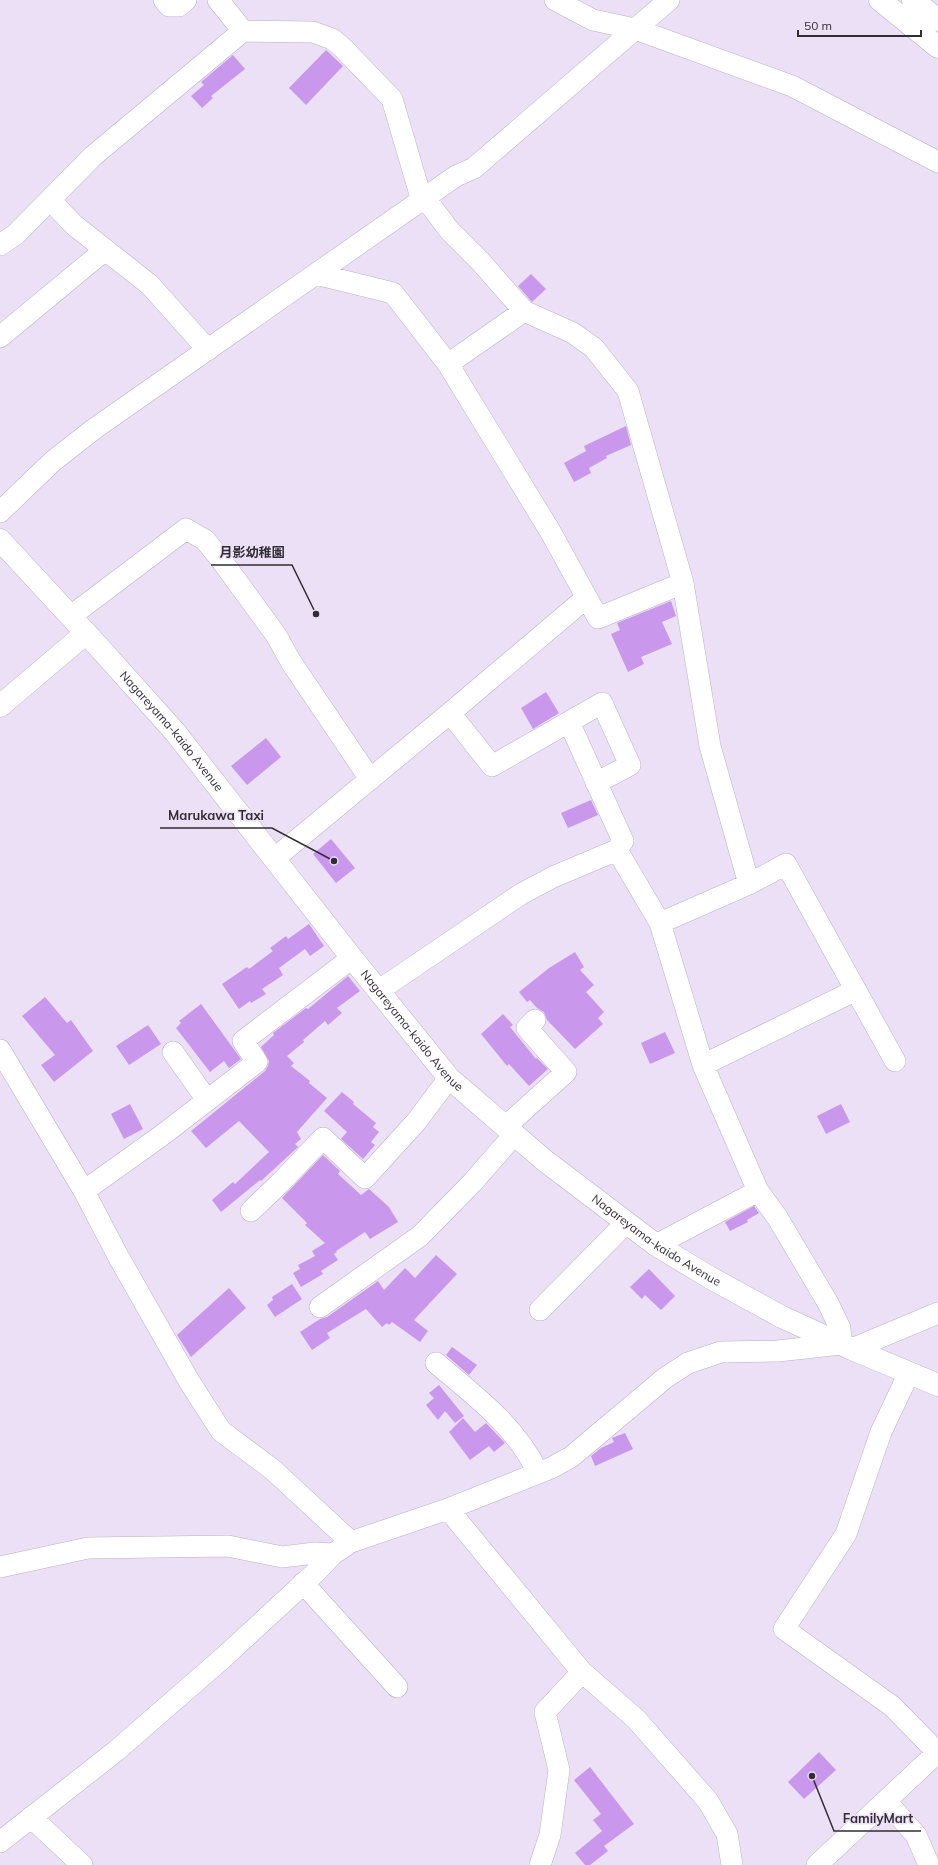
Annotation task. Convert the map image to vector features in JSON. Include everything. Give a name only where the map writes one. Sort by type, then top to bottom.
[{"type":"main road","points":[[880,0],[938,47]]},
{"type":"main road","points":[[913,0],[938,20]]},
{"type":"main road","name":"Nagareyama-kaido Avenue","points":[[0,540],[71,616],[175,732],[378,991],[449,1078],[510,1131],[656,1245],[709,1277],[776,1313],[846,1347],[938,1385]]},
{"type":"main road","points":[[0,706],[86,633]]},
{"type":"street","points":[[164,0],[169,6],[179,6],[186,0]]},
{"type":"street","points":[[218,0],[243,31]]},
{"type":"street","points":[[555,0],[593,20],[635,29],[792,86],[938,162]]},
{"type":"street","points":[[0,512],[52,460],[134,400],[208,350],[456,176],[474,168],[669,0]]},
{"type":"street","points":[[0,245],[16,234],[93,156],[243,31],[313,32],[332,39],[342,47],[392,98],[424,199],[449,230],[480,261],[524,311],[573,333],[594,348],[628,391],[683,583],[710,746],[749,884]]},
{"type":"street","points":[[50,200],[74,225],[150,285],[208,350]]},
{"type":"street","points":[[0,337],[105,250]]},
{"type":"street","points":[[316,274],[393,293],[448,364],[550,531],[598,618],[683,583]]},
{"type":"street","points":[[448,364],[524,311]]},
{"type":"street","points":[[71,616],[186,529],[205,540],[219,557],[276,635],[290,662],[370,779]]},
{"type":"street","points":[[274,858],[450,713],[586,598]]},
{"type":"street","points":[[450,713],[492,766],[602,703],[630,765],[596,783]]},
{"type":"street","points":[[378,991],[521,894],[553,877],[617,850],[623,841],[569,722]]},
{"type":"street","points":[[617,850],[660,923],[703,1064],[758,1191],[777,1216],[828,1303],[840,1328],[846,1347]]},
{"type":"street","points":[[660,923],[749,884],[786,864],[895,1061]]},
{"type":"street","points":[[84,1191],[160,1136],[257,1062],[243,1041],[352,958]]},
{"type":"street","points":[[703,1064],[856,990]]},
{"type":"street","points":[[320,1307],[420,1236],[472,1183],[510,1131],[566,1072],[527,1028],[535,1020]]},
{"type":"street","points":[[0,1050],[84,1191],[118,1256],[185,1374],[221,1431],[272,1469],[351,1542]]},
{"type":"street","points":[[173,1052],[207,1100]]},
{"type":"street","points":[[250,1211],[281,1182],[323,1138],[365,1178],[416,1122],[449,1078]]},
{"type":"street","points":[[656,1245],[758,1191]]},
{"type":"street","points":[[540,1310],[626,1223]]},
{"type":"street","points":[[0,1842],[116,1751],[224,1657],[303,1584],[333,1554],[351,1542],[448,1508],[538,1473],[571,1457],[665,1378],[688,1363],[721,1352],[778,1351],[846,1347],[938,1313]]},
{"type":"street","points":[[436,1363],[492,1411],[531,1457],[538,1473]]},
{"type":"street","points":[[817,1865],[938,1752],[892,1706],[784,1629],[846,1534],[881,1432],[909,1374]]},
{"type":"street","points":[[448,1508],[582,1672],[636,1719],[708,1801],[727,1834],[732,1865]]},
{"type":"street","points":[[0,1567],[88,1548],[228,1546],[282,1557],[314,1553],[333,1554]]},
{"type":"street","points":[[303,1584],[397,1687]]},
{"type":"street","points":[[540,1865],[550,1835],[559,1770],[545,1712],[582,1672]]},
{"type":"street","points":[[886,1801],[916,1835],[930,1865]]},
{"type":"street","points":[[31,1817],[82,1865]]},
{"type":"building","points":[[326,50],[343,66],[306,105],[289,88]]},
{"type":"building","points":[[233,55],[245,69],[211,96],[213,98],[202,108],[191,96],[204,85],[201,82]]},
{"type":"building","points":[[531,274],[546,289],[532,302],[518,286]]},
{"type":"building","points":[[626,426],[631,445],[606,456],[607,458],[589,468],[591,473],[574,482],[564,463],[586,451],[584,446]]},
{"type":"building","points":[[671,601],[676,616],[662,622],[672,644],[641,657],[644,664],[628,672],[611,634],[620,630],[617,623]]},
{"type":"building","points":[[546,692],[559,713],[533,729],[521,708]]},
{"type":"building","points":[[266,738],[281,757],[247,785],[231,766]]},
{"type":"building","points":[[591,800],[598,815],[568,828],[561,813]]},
{"type":"building","points":[[331,839],[355,868],[336,883],[313,854]]},
{"type":"building","points":[[309,924],[324,946],[310,956],[305,949],[279,968],[283,975],[262,989],[266,994],[251,1003],[250,1001],[239,1009],[222,984],[247,967],[249,969],[273,951],[270,948],[286,936],[288,939]]},
{"type":"building","points":[[575,952],[584,967],[580,970],[594,985],[586,992],[604,1012],[598,1018],[603,1024],[575,1049],[547,1020],[544,1012],[537,1008],[530,1000],[527,1002],[519,992],[549,968]]},
{"type":"building","points":[[348,976],[360,991],[337,1008],[342,1013],[328,1025],[325,1021],[303,1040],[304,1042],[287,1056],[294,1063],[291,1066],[310,1081],[309,1083],[327,1098],[297,1132],[301,1139],[295,1144],[298,1147],[261,1181],[260,1180],[221,1212],[212,1200],[233,1182],[235,1184],[269,1152],[239,1121],[206,1148],[191,1131],[265,1071],[269,1061],[261,1047],[274,1035],[273,1033],[306,1008],[308,1009]]},
{"type":"building","points":[[45,997],[67,1023],[71,1020],[93,1051],[54,1082],[41,1065],[55,1055],[22,1016]]},
{"type":"building","points":[[201,1004],[241,1059],[229,1068],[224,1061],[210,1072],[176,1028],[181,1023],[179,1021]]},
{"type":"building","points":[[503,1014],[513,1025],[510,1027],[536,1059],[537,1058],[548,1069],[529,1086],[509,1064],[507,1066],[481,1034]]},
{"type":"building","points":[[148,1025],[161,1044],[129,1065],[116,1046]]},
{"type":"building","points":[[665,1032],[675,1053],[650,1064],[641,1043]]},
{"type":"building","points":[[342,1092],[354,1102],[353,1104],[376,1123],[373,1127],[379,1132],[371,1142],[375,1145],[363,1159],[341,1139],[347,1132],[324,1111]]},
{"type":"building","points":[[130,1104],[143,1129],[124,1139],[111,1114]]},
{"type":"building","points":[[841,1104],[850,1122],[826,1134],[817,1116]]},
{"type":"building","points":[[323,1155],[340,1171],[338,1174],[361,1195],[369,1189],[389,1207],[398,1222],[370,1239],[365,1232],[336,1251],[337,1252],[334,1254],[338,1260],[321,1271],[323,1274],[301,1287],[293,1273],[300,1269],[298,1265],[315,1256],[312,1251],[325,1243],[305,1225],[307,1223],[282,1198]]},
{"type":"building","points":[[754,1206],[759,1213],[747,1220],[748,1222],[730,1231],[725,1222]]},
{"type":"building","points":[[436,1255],[457,1274],[414,1320],[428,1331],[420,1342],[392,1322],[389,1325],[387,1323],[382,1327],[366,1309],[327,1333],[330,1338],[312,1350],[300,1332],[320,1319],[327,1317],[378,1281],[384,1290],[405,1268],[415,1278]]},
{"type":"building","points":[[649,1269],[675,1296],[661,1310],[645,1295],[642,1299],[630,1287]]},
{"type":"building","points":[[292,1284],[302,1299],[275,1317],[267,1305],[273,1300],[272,1297]]},
{"type":"building","points":[[229,1288],[246,1308],[191,1357],[177,1335]]},
{"type":"building","points":[[452,1347],[477,1365],[469,1375],[446,1355]]},
{"type":"building","points":[[439,1385],[464,1416],[455,1423],[445,1411],[438,1420],[426,1405],[434,1398],[429,1393]]},
{"type":"building","points":[[463,1418],[475,1432],[486,1423],[505,1443],[494,1452],[489,1446],[470,1460],[449,1432]]},
{"type":"building","points":[[625,1433],[633,1449],[595,1466],[591,1456],[601,1448],[614,1442],[612,1438]]},
{"type":"building","points":[[819,1752],[836,1770],[804,1799],[788,1782]]},
{"type":"building","points":[[590,1767],[634,1824],[604,1846],[608,1851],[590,1865],[585,1865],[575,1853],[602,1831],[593,1820],[601,1814],[574,1780]]},
{"type":"place","name":"月影幼稚園","points":[[316,614]]},
{"type":"place","name":"Marukawa Taxi","points":[[334,861]]},
{"type":"place","name":"FamilyMart","points":[[812,1776]]}]
